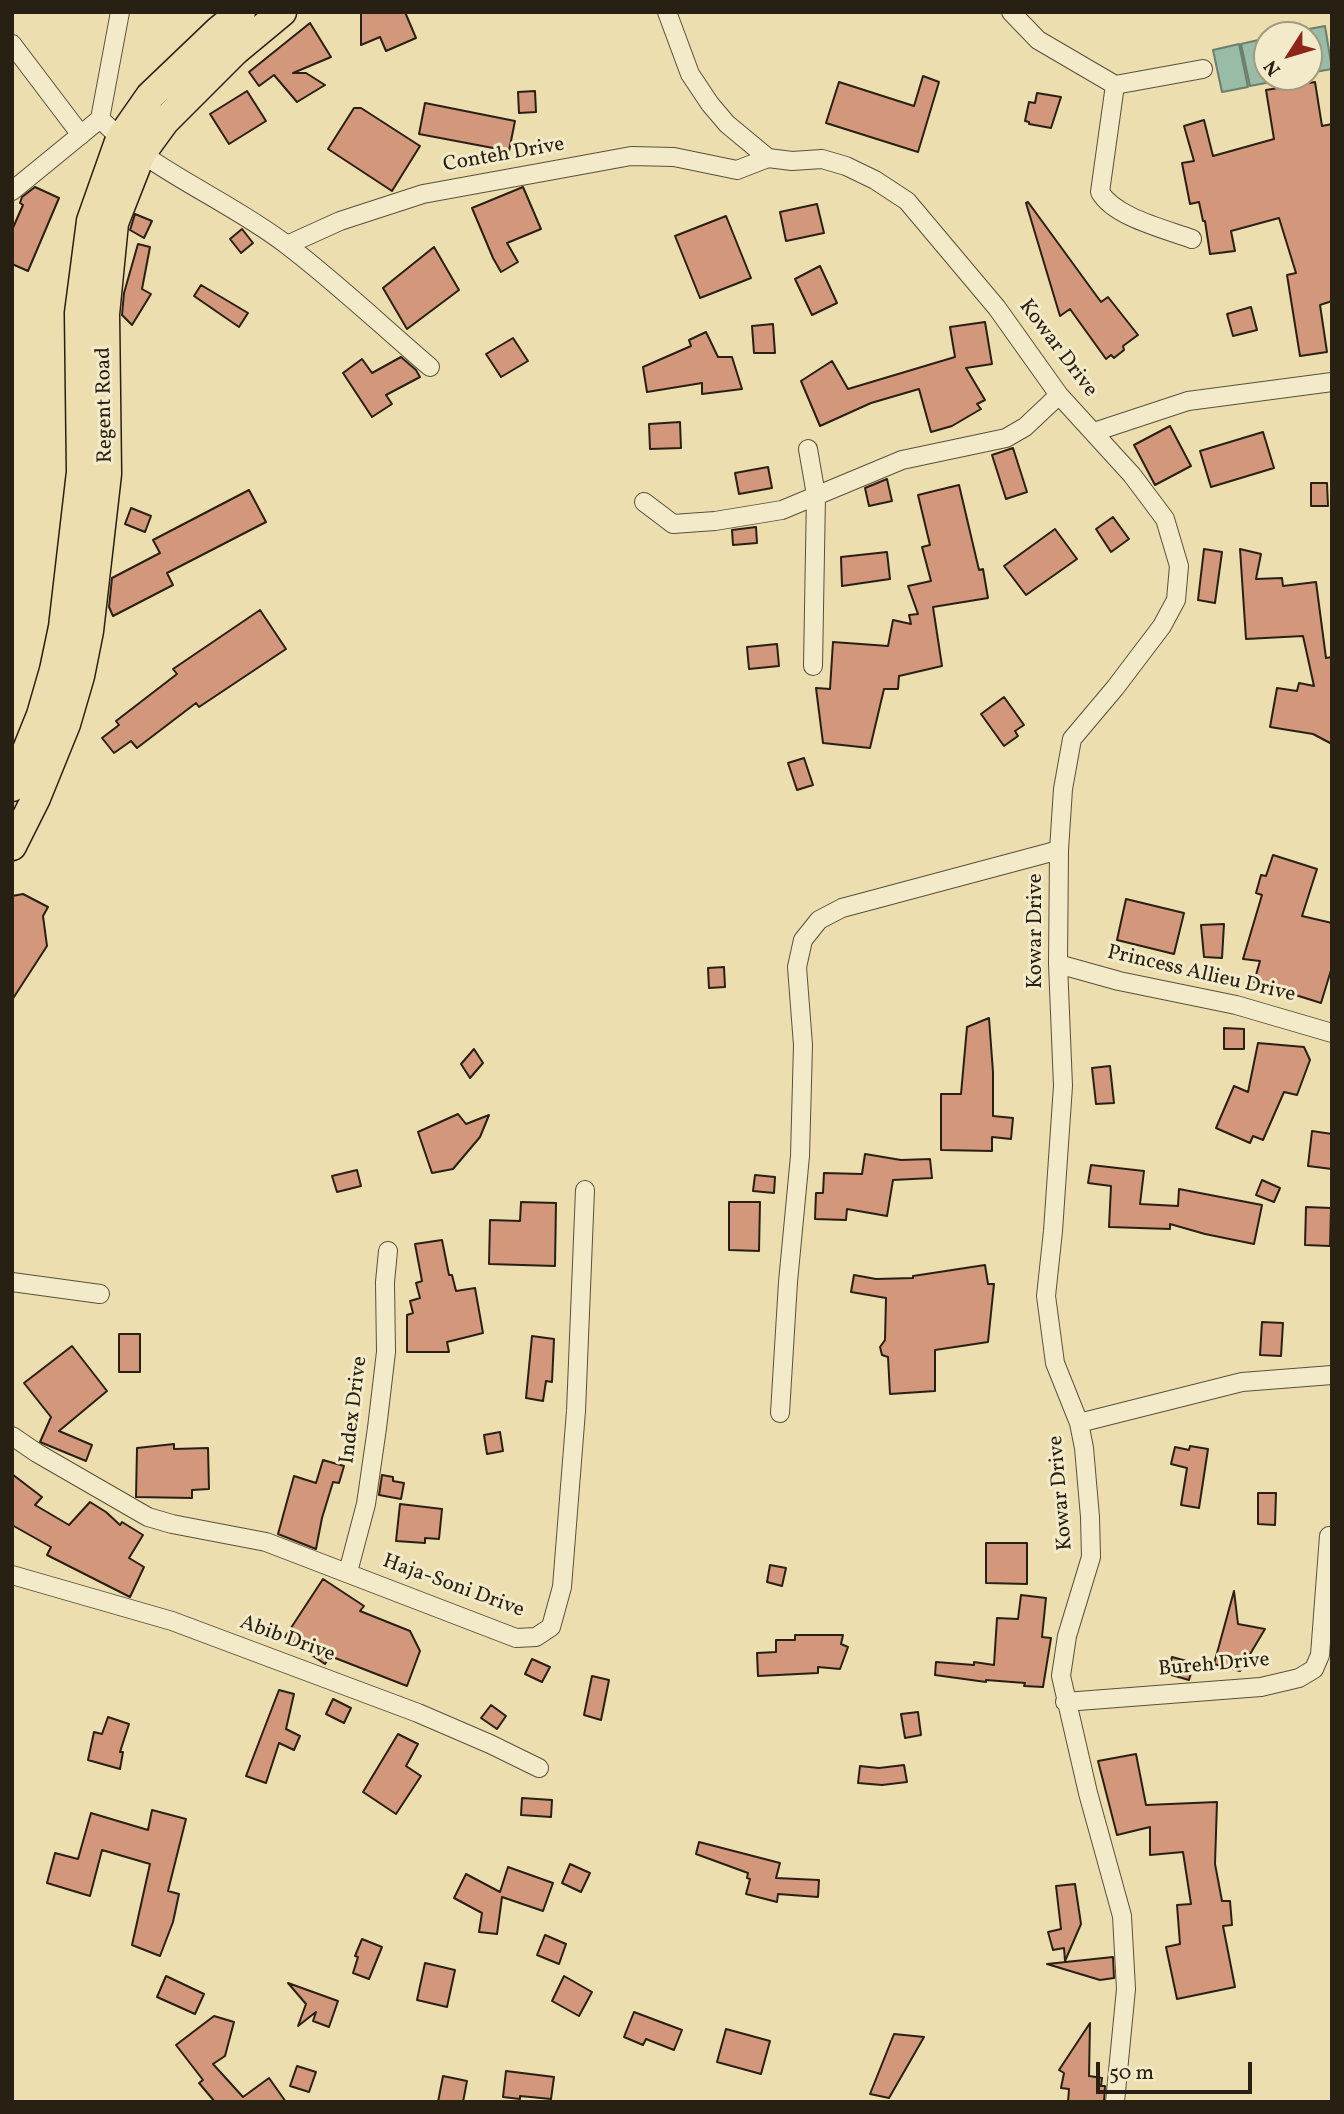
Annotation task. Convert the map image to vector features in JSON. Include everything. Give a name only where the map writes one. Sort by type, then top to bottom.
[{"type":"main road","name":"Regent Road","points":[[12,846],[36,798],[66,724],[89,631],[107,474],[105,314],[114,223],[131,147],[150,96],[218,30],[241,12]]},
{"type":"main road","name":"Regent Road","points":[[12,787],[41,715],[63,627],[80,472],[79,313],[90,221],[131,147],[174,112],[235,51],[282,12]]},
{"type":"street","points":[[12,191],[100,119],[120,12]]},
{"type":"street","points":[[667,12],[690,74],[710,104],[727,124],[768,158]]},
{"type":"street","points":[[1012,12],[1038,40],[1115,85],[1203,69]]},
{"type":"street","points":[[12,44],[81,135]]},
{"type":"street","points":[[1115,85],[1100,192],[1110,204],[1135,218],[1192,239]]},
{"type":"street","points":[[100,119],[131,147],[287,245],[430,367]]},
{"type":"street","name":"Conteh Drive","points":[[287,245],[340,221],[422,194],[618,158],[674,157],[737,170],[768,158]]},
{"type":"street","name":"Kowar Drive","points":[[768,158],[792,161],[822,159],[846,166],[875,180],[907,201],[997,308],[1059,395],[1132,475],[1165,519],[1179,566],[1176,600],[1161,626],[1115,688],[1072,739],[1063,789],[1059,850],[1058,964],[1063,1086],[1046,1296],[1055,1363],[1079,1423],[1084,1448],[1091,1557],[1067,1636],[1061,1676],[1065,1702],[1122,1916],[1126,1989],[1115,2102]]},
{"type":"street","points":[[1094,432],[1188,401],[1332,382]]},
{"type":"street","points":[[644,502],[673,524],[715,521],[782,510],[902,460],[1006,439],[1025,427],[1059,395]]},
{"type":"street","points":[[808,450],[816,495],[813,666]]},
{"type":"street","points":[[780,1413],[788,1282],[800,1156],[803,1045],[797,967],[803,940],[819,919],[842,908],[1059,850]]},
{"type":"street","name":"Princess Allieu Drive","points":[[1058,964],[1119,981],[1236,1005],[1332,1032]]},
{"type":"street","name":"Haja-Soni Drive","points":[[12,1436],[148,1517],[266,1542],[516,1638],[536,1637],[551,1626],[562,1587],[576,1411],[585,1190]]},
{"type":"street","name":"Index Drive","points":[[348,1572],[366,1504],[377,1428],[386,1352],[385,1282],[388,1251]]},
{"type":"street","points":[[12,1282],[100,1294]]},
{"type":"street","points":[[1079,1423],[1241,1382],[1332,1375]]},
{"type":"street","name":"Bureh Drive","points":[[1065,1702],[1261,1688],[1299,1678],[1314,1669],[1320,1655],[1329,1536]]},
{"type":"street","name":"Abib Drive","points":[[12,1574],[172,1621],[418,1713],[539,1768]]},
{"type":"shaded area","points":[[1323,26],[1332,69],[1323,71]]},
{"type":"shaded area","points":[[1253,41],[1253,85],[1250,86],[1241,44]]},
{"type":"shaded area","points":[[1239,44],[1248,87],[1222,92],[1213,50]]},
{"type":"building","points":[[361,12],[405,12],[416,38],[386,51],[380,37],[361,45]]},
{"type":"building","points":[[310,23],[331,57],[293,73],[306,73],[325,85],[297,102],[274,75],[259,86],[249,72]]},
{"type":"building","points":[[923,76],[939,82],[918,152],[826,123],[839,82],[914,106]]},
{"type":"building","points":[[247,91],[266,121],[229,144],[210,114]]},
{"type":"building","points":[[535,91],[536,112],[519,113],[518,92]]},
{"type":"building","points":[[1266,91],[1316,91],[1322,126],[1332,124],[1332,301],[1320,305],[1327,352],[1300,356],[1287,275],[1296,273],[1279,218],[1231,231],[1235,251],[1210,254],[1199,202],[1190,204],[1182,163],[1194,161],[1184,126],[1204,120],[1213,156],[1274,139]]},
{"type":"building","points":[[1037,93],[1061,97],[1051,128],[1025,121],[1029,102],[1035,103]]},
{"type":"building","points":[[425,103],[515,121],[509,151],[419,134]]},
{"type":"building","points":[[354,108],[361,108],[420,146],[392,191],[328,149]]},
{"type":"building","points":[[35,187],[59,198],[28,271],[12,264],[12,230],[23,205],[20,203],[22,197]]},
{"type":"building","points":[[523,187],[541,229],[507,243],[518,262],[501,272],[472,208]]},
{"type":"building","points":[[1028,202],[1101,302],[1108,297],[1138,335],[1123,346],[1124,350],[1114,358],[1111,355],[1106,359],[1070,309],[1060,316],[1026,203]]},
{"type":"building","points":[[817,204],[824,233],[786,241],[780,212]]},
{"type":"building","points":[[135,214],[152,221],[144,238],[130,230]]},
{"type":"building","points":[[726,216],[751,278],[700,298],[675,236]]},
{"type":"building","points":[[242,229],[253,243],[241,253],[230,239]]},
{"type":"building","points":[[138,244],[150,247],[142,289],[151,294],[132,325],[122,315],[124,293]]},
{"type":"building","points":[[434,247],[459,290],[407,329],[383,288]]},
{"type":"building","points":[[820,266],[837,303],[812,315],[795,279]]},
{"type":"building","points":[[201,285],[248,313],[239,327],[194,296]]},
{"type":"building","points":[[1251,307],[1257,330],[1233,336],[1227,314]]},
{"type":"building","points":[[985,322],[992,364],[966,368],[985,400],[977,404],[981,409],[952,426],[931,432],[919,389],[871,403],[820,426],[801,381],[832,361],[848,389],[955,357],[950,327]]},
{"type":"building","points":[[773,324],[775,353],[754,353],[752,326]]},
{"type":"building","points":[[706,332],[718,357],[732,357],[742,389],[702,394],[702,383],[647,392],[643,367],[691,346],[689,340]]},
{"type":"building","points":[[513,338],[528,361],[501,377],[486,354]]},
{"type":"building","points":[[401,357],[420,377],[386,395],[392,404],[372,417],[343,373],[362,359],[372,373]]},
{"type":"building","points":[[680,422],[681,448],[650,449],[649,424]]},
{"type":"building","points":[[1170,426],[1191,466],[1155,485],[1134,445]]},
{"type":"building","points":[[1263,432],[1274,468],[1211,487],[1200,451]]},
{"type":"building","points":[[1013,448],[1027,492],[1006,499],[992,455]]},
{"type":"building","points":[[768,467],[772,488],[739,494],[735,473]]},
{"type":"building","points":[[887,479],[892,501],[869,506],[865,488]]},
{"type":"building","points":[[1311,483],[1327,483],[1328,506],[1311,506]]},
{"type":"building","points":[[959,485],[979,570],[983,569],[988,598],[933,607],[942,666],[899,676],[898,689],[884,689],[870,748],[823,743],[816,688],[830,689],[833,642],[888,646],[893,620],[911,624],[909,615],[918,614],[908,586],[931,581],[922,547],[930,545],[918,495]]},
{"type":"building","points":[[249,490],[266,522],[167,573],[173,585],[113,616],[109,607],[112,578],[160,553],[153,540]]},
{"type":"building","points":[[131,508],[151,516],[145,532],[125,524]]},
{"type":"building","points":[[1113,517],[1129,539],[1111,552],[1096,529]]},
{"type":"building","points":[[756,527],[757,543],[733,545],[732,530]]},
{"type":"building","points":[[1055,529],[1077,559],[1026,595],[1004,566]]},
{"type":"building","points":[[1204,549],[1222,552],[1215,603],[1198,600]]},
{"type":"building","points":[[1240,549],[1261,554],[1256,579],[1282,578],[1283,586],[1316,582],[1326,658],[1332,657],[1332,744],[1313,734],[1270,727],[1277,688],[1297,691],[1299,683],[1314,686],[1303,636],[1246,639]]},
{"type":"building","points":[[887,552],[890,579],[842,586],[841,557]]},
{"type":"building","points":[[260,610],[286,649],[199,707],[196,703],[137,748],[131,741],[114,753],[102,738],[119,725],[116,721],[177,674],[173,669]]},
{"type":"building","points":[[777,644],[779,666],[749,669],[747,647]]},
{"type":"building","points":[[1004,697],[1024,725],[1015,731],[1018,736],[1004,746],[981,714]]},
{"type":"building","points":[[804,758],[813,785],[797,790],[788,763]]},
{"type":"building","points":[[1273,855],[1317,869],[1302,916],[1332,923],[1332,967],[1321,1003],[1254,982],[1260,961],[1243,959],[1262,895],[1256,893],[1261,875],[1266,876]]},
{"type":"building","points":[[23,894],[48,907],[43,916],[47,946],[12,1000],[12,896]]},
{"type":"building","points":[[1126,899],[1184,913],[1174,954],[1117,940]]},
{"type":"building","points":[[1224,924],[1222,958],[1204,957],[1201,925]]},
{"type":"building","points":[[724,967],[725,987],[709,988],[708,968]]},
{"type":"building","points":[[989,1018],[993,1116],[1013,1118],[1011,1139],[992,1137],[992,1151],[941,1150],[941,1094],[961,1094],[967,1027]]},
{"type":"building","points":[[1224,1028],[1244,1029],[1244,1049],[1224,1049]]},
{"type":"building","points":[[1258,1043],[1304,1047],[1310,1060],[1297,1095],[1284,1092],[1263,1140],[1253,1136],[1250,1143],[1216,1128],[1234,1086],[1248,1092]]},
{"type":"building","points":[[474,1049],[483,1063],[470,1078],[461,1064]]},
{"type":"building","points":[[1110,1066],[1114,1103],[1096,1104],[1092,1068]]},
{"type":"building","points":[[458,1114],[466,1124],[489,1115],[480,1137],[453,1169],[432,1173],[418,1132]]},
{"type":"building","points":[[1312,1131],[1332,1134],[1332,1169],[1308,1166]]},
{"type":"building","points":[[865,1154],[901,1160],[930,1159],[932,1178],[893,1180],[887,1216],[847,1209],[846,1220],[815,1219],[816,1193],[823,1193],[824,1173],[862,1174]]},
{"type":"building","points":[[1091,1165],[1144,1171],[1140,1204],[1178,1206],[1179,1189],[1262,1205],[1254,1244],[1170,1224],[1170,1229],[1109,1227],[1111,1186],[1088,1183]]},
{"type":"building","points":[[357,1170],[361,1186],[337,1192],[332,1176]]},
{"type":"building","points":[[755,1175],[775,1177],[774,1193],[753,1191]]},
{"type":"building","points":[[1262,1180],[1280,1188],[1274,1202],[1256,1195]]},
{"type":"building","points":[[521,1202],[556,1203],[555,1266],[489,1264],[490,1220],[520,1221]]},
{"type":"building","points":[[729,1202],[760,1202],[759,1251],[729,1250]]},
{"type":"building","points":[[1306,1207],[1331,1208],[1330,1246],[1305,1245]]},
{"type":"building","points":[[442,1240],[449,1275],[452,1275],[456,1291],[475,1288],[483,1333],[447,1342],[449,1352],[407,1352],[407,1315],[413,1313],[410,1301],[420,1298],[416,1283],[422,1281],[415,1244]]},
{"type":"building","points":[[985,1265],[988,1284],[994,1284],[988,1342],[935,1350],[935,1391],[890,1394],[888,1357],[882,1355],[880,1347],[885,1340],[886,1298],[851,1292],[854,1275],[876,1279],[913,1278]]},
{"type":"building","points":[[1262,1322],[1283,1323],[1281,1356],[1260,1355]]},
{"type":"building","points":[[119,1334],[140,1334],[140,1372],[119,1372]]},
{"type":"building","points":[[532,1336],[554,1339],[552,1382],[546,1381],[543,1401],[526,1398]]},
{"type":"building","points":[[72,1346],[107,1391],[59,1431],[92,1445],[86,1461],[40,1442],[51,1417],[24,1383]]},
{"type":"building","points":[[500,1432],[503,1451],[487,1454],[484,1435]]},
{"type":"building","points":[[174,1444],[174,1449],[208,1448],[209,1489],[192,1490],[192,1498],[136,1497],[137,1448]]},
{"type":"building","points":[[1190,1446],[1208,1449],[1199,1508],[1181,1505],[1187,1468],[1171,1464],[1175,1447],[1189,1450]]},
{"type":"building","points":[[323,1460],[344,1466],[339,1483],[333,1482],[316,1549],[278,1534],[294,1476],[316,1483]]},
{"type":"building","points":[[12,1474],[42,1497],[35,1505],[69,1525],[90,1502],[120,1525],[122,1522],[143,1535],[129,1558],[144,1567],[130,1597],[47,1555],[51,1547],[12,1525]]},
{"type":"building","points":[[382,1475],[404,1483],[401,1499],[379,1495]]},
{"type":"building","points":[[1258,1493],[1276,1493],[1275,1525],[1258,1524]]},
{"type":"building","points":[[400,1504],[442,1509],[439,1539],[425,1538],[425,1543],[396,1541]]},
{"type":"building","points":[[986,1543],[1027,1543],[1027,1584],[986,1583]]},
{"type":"building","points":[[770,1565],[786,1568],[782,1586],[767,1582]]},
{"type":"building","points":[[323,1579],[364,1606],[360,1611],[410,1631],[420,1651],[407,1686],[330,1656],[325,1664],[285,1637]]},
{"type":"building","points":[[1234,1591],[1238,1624],[1265,1629],[1240,1671],[1214,1664]]},
{"type":"building","points":[[1021,1595],[1046,1598],[1042,1637],[1051,1638],[1043,1687],[935,1675],[936,1662],[994,1665],[997,1618],[1018,1619]]},
{"type":"building","points":[[795,1635],[843,1635],[841,1644],[848,1647],[840,1669],[818,1667],[818,1673],[758,1676],[757,1653],[776,1652],[776,1640],[795,1640]]},
{"type":"building","points":[[1172,1657],[1194,1663],[1189,1680],[1168,1674]]},
{"type":"building","points":[[532,1659],[550,1667],[542,1682],[525,1674]]},
{"type":"building","points":[[592,1676],[609,1680],[601,1720],[584,1715]]},
{"type":"building","points":[[279,1690],[294,1694],[286,1729],[300,1736],[294,1750],[279,1743],[266,1783],[246,1776]]},
{"type":"building","points":[[333,1699],[351,1708],[344,1723],[326,1714]]},
{"type":"building","points":[[491,1705],[506,1716],[497,1729],[481,1718]]},
{"type":"building","points":[[918,1712],[921,1735],[905,1738],[901,1714]]},
{"type":"building","points":[[108,1717],[129,1724],[120,1752],[123,1752],[120,1769],[88,1760],[94,1732],[102,1734]]},
{"type":"building","points":[[398,1734],[418,1744],[406,1766],[421,1776],[396,1814],[363,1792]]},
{"type":"building","points":[[1136,1754],[1146,1805],[1217,1802],[1215,1864],[1222,1901],[1230,1901],[1232,1925],[1223,1926],[1235,1987],[1177,1999],[1166,1947],[1180,1944],[1177,1905],[1191,1904],[1183,1852],[1150,1855],[1150,1827],[1117,1835],[1098,1761]]},
{"type":"building","points":[[904,1765],[907,1782],[882,1785],[858,1783],[860,1766],[879,1768]]},
{"type":"building","points":[[522,1798],[552,1800],[551,1817],[521,1815]]},
{"type":"building","points":[[152,1810],[186,1819],[168,1891],[179,1894],[173,1922],[160,1956],[132,1945],[150,1864],[102,1850],[90,1896],[47,1883],[55,1853],[78,1859],[91,1813],[148,1830]]},
{"type":"building","points":[[699,1842],[780,1863],[776,1878],[819,1880],[818,1897],[778,1894],[777,1902],[746,1894],[750,1879],[747,1878],[748,1873],[696,1854]]},
{"type":"building","points":[[570,1864],[590,1873],[581,1892],[562,1883]]},
{"type":"building","points":[[508,1867],[553,1883],[543,1911],[502,1897],[497,1934],[479,1932],[482,1913],[454,1898],[466,1874],[500,1892]]},
{"type":"building","points":[[1075,1884],[1081,1924],[1065,1961],[1064,1948],[1053,1950],[1048,1932],[1061,1929],[1056,1886]]},
{"type":"building","points":[[545,1935],[566,1944],[559,1964],[537,1955]]},
{"type":"building","points":[[362,1939],[382,1947],[369,1979],[353,1973],[358,1957],[355,1956]]},
{"type":"building","points":[[1113,1957],[1114,1978],[1100,1980],[1047,1964]]},
{"type":"building","points":[[425,1963],[455,1970],[447,2007],[417,2000]]},
{"type":"building","points":[[166,1976],[204,1994],[195,2014],[157,1997]]},
{"type":"building","points":[[564,1976],[592,1992],[579,2016],[552,2001]]},
{"type":"building","points":[[288,1983],[338,2001],[329,2027],[313,2021],[316,2012],[298,2026],[306,2004]]},
{"type":"building","points":[[634,2012],[682,2030],[674,2050],[646,2039],[643,2045],[624,2037]]},
{"type":"building","points":[[214,2016],[234,2022],[225,2056],[213,2064],[243,2097],[269,2078],[286,2102],[215,2102],[199,2083],[203,2080],[176,2045]]},
{"type":"building","points":[[1090,2023],[1089,2076],[1102,2078],[1101,2086],[1105,2086],[1104,2102],[1068,2102],[1069,2089],[1061,2088],[1064,2073],[1059,2070]]},
{"type":"building","points":[[726,2029],[770,2041],[761,2074],[717,2062]]},
{"type":"building","points":[[894,2034],[924,2037],[889,2098],[870,2094]]},
{"type":"building","points":[[297,2066],[316,2072],[309,2092],[290,2086]]},
{"type":"building","points":[[506,2071],[554,2077],[551,2099],[503,2097]]},
{"type":"building","points":[[443,2076],[467,2081],[463,2102],[438,2102]]}]
